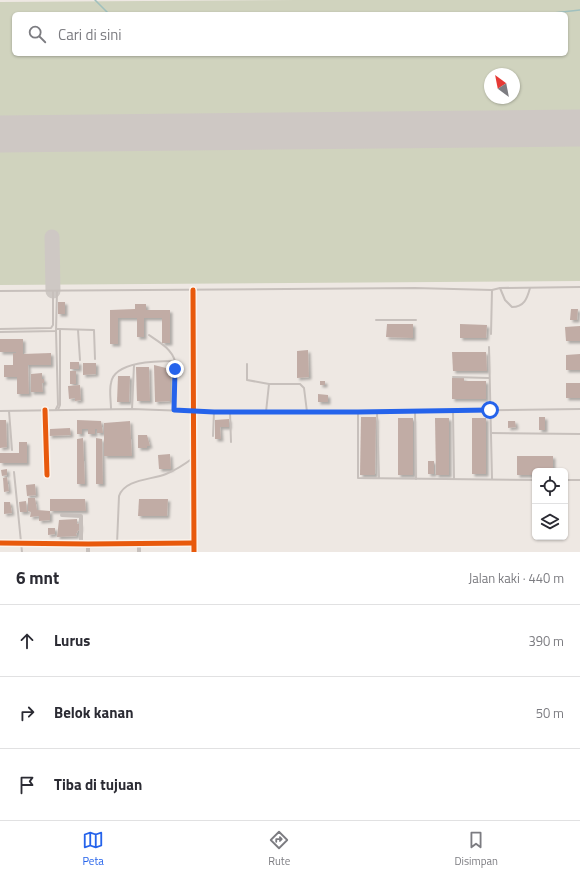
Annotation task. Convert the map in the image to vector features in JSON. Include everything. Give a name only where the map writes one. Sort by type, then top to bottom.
[{"type":"street","points":[[193,290],[194,324],[192,411],[194,552]]},
{"type":"street","points":[[45,410],[48,475]]},
{"type":"street","points":[[62,515],[81,516],[81,544]]},
{"type":"street","points":[[0,543],[194,543]]},
{"type":"street","points":[[88,544],[88,552]]},
{"type":"street","points":[[139,544],[139,552]]},
{"type":"lane","points":[[0,291],[415,288],[492,290],[500,288],[580,287]]},
{"type":"lane","points":[[500,288],[505,300],[512,307],[516,307],[522,305],[526,301],[530,288]]},
{"type":"lane","points":[[491,334],[492,290]]},
{"type":"lane","points":[[0,330],[51,328],[53,325],[52,291]]},
{"type":"lane","points":[[57,291],[57,410]]},
{"type":"lane","points":[[376,320],[416,320]]},
{"type":"lane","points":[[57,410],[60,405],[60,329]]},
{"type":"lane","points":[[0,330],[95,330],[95,359]]},
{"type":"lane","points":[[78,330],[80,360]]},
{"type":"lane","points":[[149,335],[170,350],[175,361],[174,410]]},
{"type":"lane","points":[[489,347],[492,480]]},
{"type":"lane","points":[[111,409],[111,383],[114,376],[122,369],[134,365],[158,361],[175,361]]},
{"type":"lane","points":[[247,364],[247,380],[269,384],[300,384],[304,388],[307,412]]},
{"type":"lane","points":[[132,409],[134,365]]},
{"type":"lane","points":[[452,376],[489,378]]},
{"type":"lane","points":[[266,412],[269,384]]},
{"type":"lane","points":[[0,411],[132,409],[214,412],[416,412],[580,409]]},
{"type":"lane","points":[[8,411],[12,450]]},
{"type":"lane","points":[[453,411],[454,479]]},
{"type":"lane","points":[[213,436],[214,412]]},
{"type":"lane","points":[[230,412],[231,442]]},
{"type":"lane","points":[[358,412],[357,477],[532,480]]},
{"type":"lane","points":[[377,412],[379,478]]},
{"type":"lane","points":[[416,412],[416,479]]},
{"type":"lane","points":[[491,433],[580,434]]},
{"type":"lane","points":[[117,544],[119,496],[121,491],[125,487],[134,483],[164,474],[184,465],[193,458]]},
{"type":"lane","points":[[14,472],[22,552]]},
{"type":"lane","points":[[568,480],[580,480]]},
{"type":"green space","points":[[580,0],[580,281],[0,285],[0,2]]},
{"type":"building","points":[[58,302],[65,302],[65,314],[58,314]]},
{"type":"building","points":[[135,304],[146,304],[146,310],[170,310],[170,343],[162,343],[162,318],[144,318],[144,337],[137,337],[137,318],[118,318],[118,344],[110,344],[110,310],[135,309]]},
{"type":"building","points":[[571,309],[578,309],[577,320],[570,320]]},
{"type":"building","points":[[387,324],[413,324],[413,338],[386,337]]},
{"type":"building","points":[[460,324],[487,325],[486,338],[460,338]]},
{"type":"building","points":[[580,326],[580,341],[566,341],[565,327]]},
{"type":"building","points":[[0,339],[23,339],[23,354],[51,353],[51,365],[28,365],[29,394],[17,394],[17,377],[4,377],[4,365],[13,365],[13,353],[16,352],[0,352]]},
{"type":"building","points":[[308,350],[309,377],[297,378],[297,351]]},
{"type":"building","points":[[452,352],[486,352],[487,371],[453,371]]},
{"type":"building","points":[[580,354],[580,370],[566,370],[566,355]]},
{"type":"building","points":[[70,362],[79,362],[79,369],[70,369]]},
{"type":"building","points":[[83,363],[96,363],[96,374],[83,375]]},
{"type":"building","points":[[154,365],[170,369],[170,401],[155,402]]},
{"type":"building","points":[[136,367],[149,367],[150,401],[137,401]]},
{"type":"building","points":[[70,371],[76,371],[76,384],[70,384]]},
{"type":"building","points":[[42,373],[42,379],[44,379],[44,383],[42,383],[43,392],[31,392],[31,374]]},
{"type":"building","points":[[118,376],[130,376],[129,402],[117,402]]},
{"type":"building","points":[[452,378],[464,378],[464,381],[486,381],[486,399],[452,399]]},
{"type":"building","points":[[320,381],[325,381],[325,385],[320,385]]},
{"type":"building","points":[[566,383],[580,383],[580,398],[566,398]]},
{"type":"building","points":[[80,385],[81,400],[75,401],[75,398],[69,399],[68,386]]},
{"type":"building","points":[[318,394],[328,395],[328,402],[318,402]]},
{"type":"building","points":[[361,417],[376,417],[375,475],[360,475]]},
{"type":"building","points":[[539,417],[545,417],[545,430],[539,430]]},
{"type":"building","points":[[398,418],[413,418],[413,475],[398,475]]},
{"type":"building","points":[[435,418],[449,418],[449,475],[436,475]]},
{"type":"building","points":[[472,418],[486,418],[486,474],[472,474]]},
{"type":"building","points":[[229,419],[229,427],[220,427],[221,439],[215,439],[215,420]]},
{"type":"building","points":[[0,420],[6,420],[7,447],[0,448]]},
{"type":"building","points":[[77,420],[101,421],[103,433],[97,433],[97,429],[95,429],[95,434],[88,434],[88,429],[82,429],[82,434],[77,434]]},
{"type":"building","points":[[130,421],[132,456],[104,456],[104,423]]},
{"type":"building","points":[[508,421],[515,421],[516,427],[508,428]]},
{"type":"building","points":[[70,428],[71,435],[49,436],[50,429]]},
{"type":"building","points":[[138,435],[147,435],[150,446],[147,446],[147,448],[138,448]]},
{"type":"building","points":[[83,438],[85,484],[77,484],[77,439]]},
{"type":"building","points":[[96,438],[102,439],[103,484],[96,484]]},
{"type":"building","points":[[19,442],[27,442],[27,463],[0,463],[0,453],[19,453]]},
{"type":"building","points":[[170,454],[171,469],[159,469],[158,455]]},
{"type":"building","points":[[517,456],[553,456],[553,468],[532,468],[532,475],[517,475]]},
{"type":"building","points":[[428,461],[434,461],[434,474],[428,474]]},
{"type":"building","points":[[7,469],[7,475],[2,476],[1,470]]},
{"type":"building","points":[[7,477],[9,491],[4,492],[3,478]]},
{"type":"building","points":[[35,484],[36,495],[27,496],[26,485]]},
{"type":"building","points":[[28,498],[35,498],[37,510],[50,511],[50,520],[39,521],[39,516],[30,517],[31,512],[28,511]]},
{"type":"building","points":[[50,499],[85,499],[86,511],[50,511]]},
{"type":"building","points":[[139,499],[168,499],[167,516],[138,516]]},
{"type":"building","points":[[26,501],[27,512],[20,512],[19,502]]},
{"type":"building","points":[[4,502],[10,502],[12,513],[4,514]]},
{"type":"building","points":[[77,519],[77,524],[80,523],[80,530],[76,533],[77,536],[57,537],[59,520]]},
{"type":"building","points":[[48,528],[55,528],[55,534],[48,535]]},
{"type":"waterway","points":[[95,0],[107,12]]},
{"type":"waterway","points":[[562,12],[580,10]]},
{"type":"taxiway","points":[[52,237],[53,291]]},
{"type":"runway","points":[[0,134],[580,128]]},
{"type":"cycle path","points":[[193,290],[194,552]]},
{"type":"cycle path","points":[[45,410],[47,475]]},
{"type":"cycle path","points":[[0,543],[193,543]]},
{"type":"route","points":[[175,369],[174,410],[214,412],[358,412],[490,410]]}]
